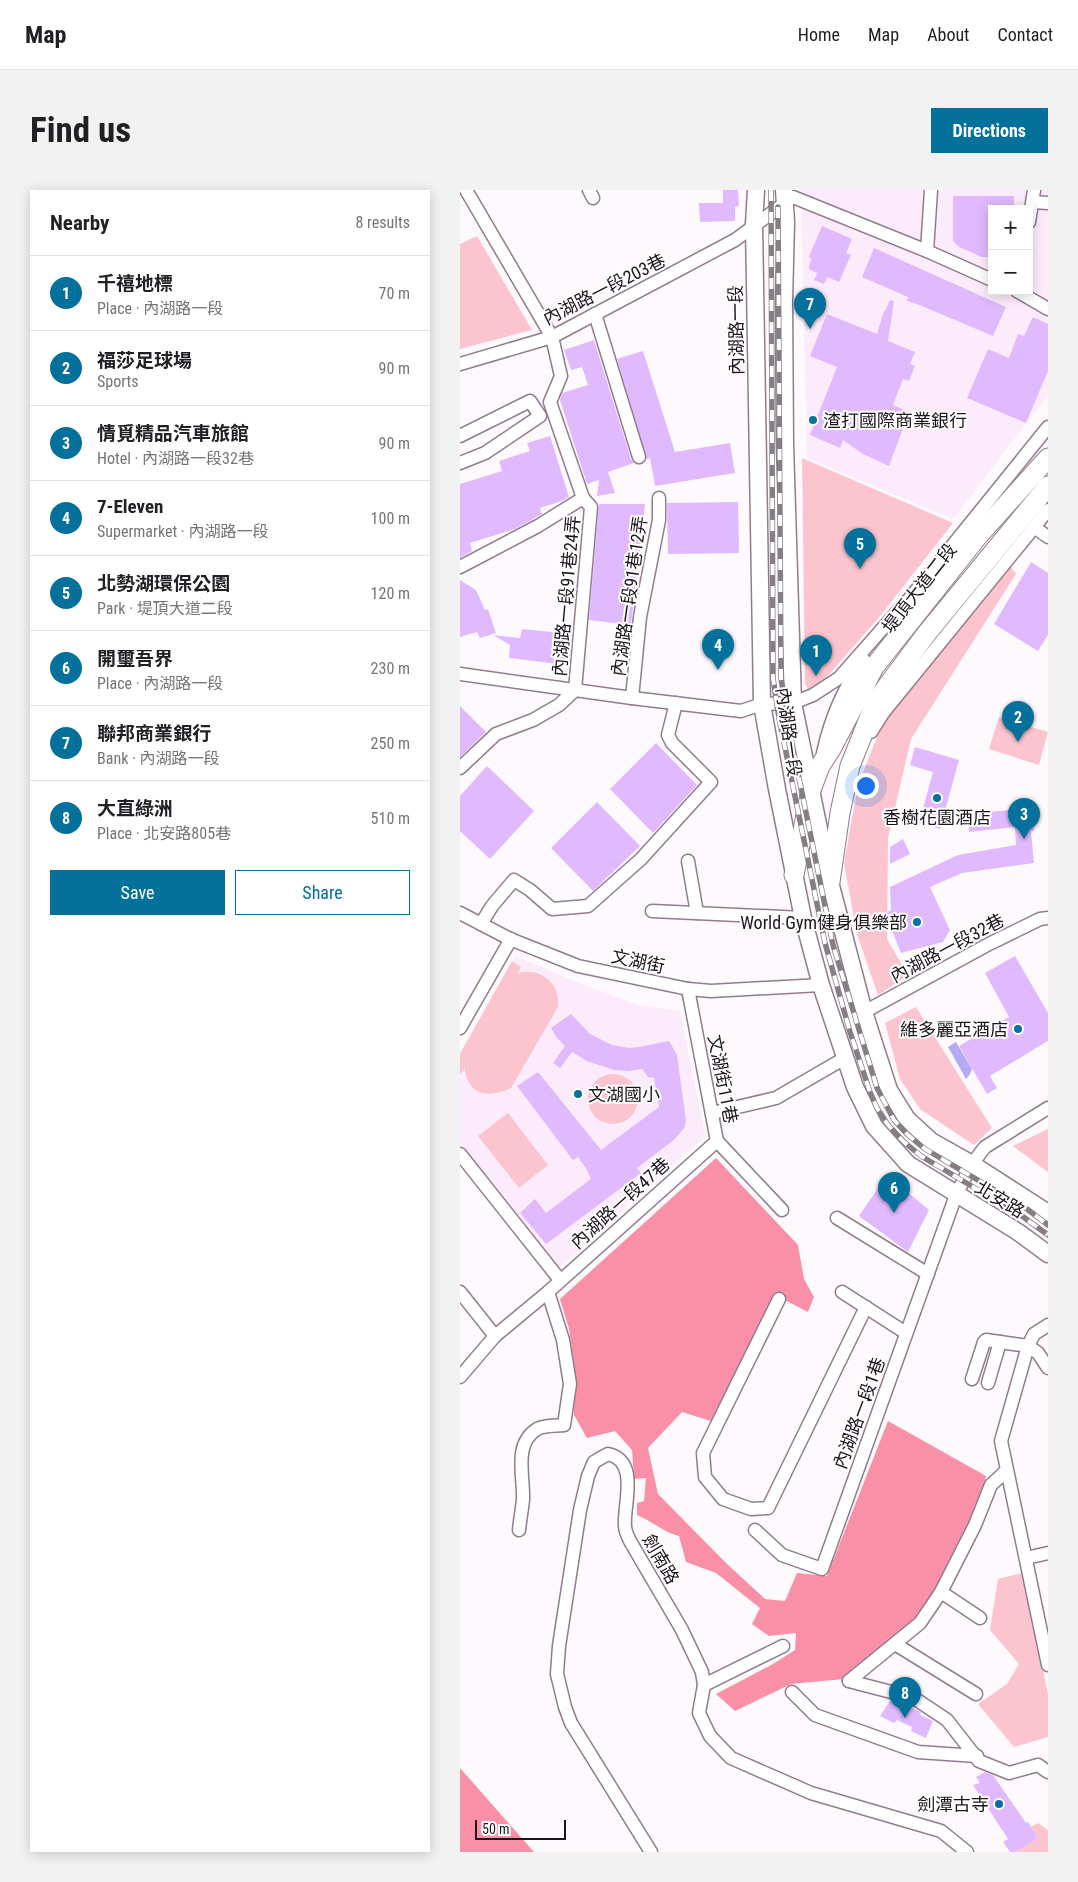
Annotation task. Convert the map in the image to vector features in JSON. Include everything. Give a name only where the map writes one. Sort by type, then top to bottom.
[{"type":"highway","name":"堤頂大道二段","points":[[794,875],[811,790],[820,766],[831,749],[874,667],[978,536],[1048,458]]},
{"type":"highway","name":"堤頂大道二段","points":[[830,882],[840,813],[850,766],[876,701],[927,633],[1048,486]]},
{"type":"main road","name":"內湖路一段","points":[[756,190],[754,224],[762,704],[794,875],[803,918],[821,985],[855,1087],[874,1126],[908,1164],[956,1195]]},
{"type":"main road","name":"內湖路一段","points":[[785,196],[784,444],[793,703],[830,882],[864,1012],[889,1090],[907,1119],[930,1141],[972,1164]]},
{"type":"main road","name":"北安路","points":[[972,1164],[1048,1213]]},
{"type":"main road","name":"北安路","points":[[956,1195],[1018,1232],[1048,1254]]},
{"type":"street","name":"內湖路一段91巷24弄","points":[[466,190],[552,337],[562,376],[550,402],[583,498],[591,507],[576,690]]},
{"type":"street","points":[[928,251],[931,190]]},
{"type":"street","name":"內湖路一段203巷","points":[[460,364],[552,337],[735,240],[785,196]]},
{"type":"street","points":[[785,196],[793,197],[928,251],[988,278]]},
{"type":"street","points":[[1034,196],[1048,203]]},
{"type":"street","points":[[1024,295],[1048,309]]},
{"type":"street","points":[[595,314],[639,457]]},
{"type":"street","points":[[460,436],[530,401],[540,416],[485,452],[460,463]]},
{"type":"street","name":"堤頂大道二段","points":[[820,766],[828,730],[855,672],[906,602],[1048,427]]},
{"type":"street","points":[[460,567],[538,526],[583,498]]},
{"type":"street","name":"內湖路一段91巷12弄","points":[[632,698],[640,617],[658,520],[659,498]]},
{"type":"street","name":"堤頂大道二段","points":[[850,766],[882,713],[1048,510]]},
{"type":"street","points":[[1034,527],[1048,536]]},
{"type":"street","points":[[460,674],[741,711],[762,704],[793,703],[813,695],[839,678],[906,602]]},
{"type":"street","points":[[460,768],[496,734],[533,720],[559,705],[576,690]]},
{"type":"street","points":[[481,924],[492,906],[514,880],[530,890],[552,909],[588,906],[641,859],[711,782],[672,743],[668,735],[676,703]]},
{"type":"street","points":[[688,861],[698,913]]},
{"type":"street","points":[[652,911],[803,918]]},
{"type":"street","name":"文湖街","points":[[460,913],[511,939],[578,966],[688,989],[711,991],[821,985]]},
{"type":"street","name":"內湖路一段32巷","points":[[864,1012],[989,944],[1040,919],[1048,918]]},
{"type":"street","points":[[460,1028],[465,1009],[511,939]]},
{"type":"street","name":"文湖街11巷","points":[[688,989],[717,1141],[782,1210]]},
{"type":"street","points":[[712,1113],[776,1098],[845,1058]]},
{"type":"street","name":"內湖路一段1巷","points":[[768,1508],[753,1534],[782,1555],[822,1569],[956,1195],[972,1164],[985,1147],[1048,1108]]},
{"type":"street","name":"內湖路一段47巷","points":[[460,1376],[495,1336],[548,1292],[717,1141]]},
{"type":"street","points":[[460,1154],[560,1280]]},
{"type":"street","points":[[837,1218],[928,1274]]},
{"type":"street","points":[[460,1292],[495,1336]]},
{"type":"street","points":[[519,1530],[523,1498],[522,1452],[527,1440],[538,1428],[564,1425],[570,1384],[563,1340],[548,1292]]},
{"type":"street","points":[[842,1292],[906,1334]]},
{"type":"street","points":[[779,1299],[703,1453],[704,1477],[724,1499],[750,1509],[768,1508],[866,1307]]},
{"type":"street","points":[[1047,1656],[1006,1471],[1001,1440],[1028,1346],[1034,1334],[1048,1325]]},
{"type":"street","points":[[972,1378],[985,1341],[1028,1346],[1038,1353],[1048,1368]]},
{"type":"street","points":[[988,1383],[1000,1342]]},
{"type":"street","name":"劍南路","points":[[650,1852],[571,1722],[565,1707],[557,1674],[558,1646],[580,1510],[588,1476],[594,1462],[608,1454],[614,1455],[623,1465],[628,1478],[625,1527],[630,1541],[682,1630],[702,1672],[704,1685],[699,1712],[710,1736],[731,1758],[811,1792],[941,1831],[967,1852]]},
{"type":"street","points":[[1006,1471],[991,1485],[975,1525],[941,1592],[920,1622],[849,1681],[914,1698],[947,1720],[979,1761],[1010,1773],[1038,1765],[1048,1772]]},
{"type":"street","points":[[1026,1558],[1048,1553]]},
{"type":"street","points":[[941,1592],[980,1618]]},
{"type":"street","points":[[895,1644],[976,1694]]},
{"type":"street","points":[[704,1685],[783,1646]]},
{"type":"street","points":[[792,1692],[815,1715],[918,1752],[977,1756]]},
{"type":"shaded area","points":[[801,190],[1048,190],[1048,395],[953,519],[807,458]]},
{"type":"shaded area","points":[[477,236],[532,330],[460,349],[460,244]]},
{"type":"shaded area","points":[[802,458],[953,523],[881,615],[818,687],[809,690],[805,684]]},
{"type":"shaded area","points":[[1010,565],[1016,574],[911,739],[888,838],[887,939],[908,975],[878,995],[857,934],[844,863],[858,785],[881,727]]},
{"type":"shaded area","points":[[999,717],[1048,732],[1039,765],[989,749]]},
{"type":"shaded area","name":"文湖國小","points":[[516,956],[637,1005],[680,1011],[705,1136],[559,1267],[460,1143],[460,1052]]},
{"type":"shaded area","points":[[512,961],[521,967],[518,973],[534,972],[552,984],[558,998],[558,1007],[511,1088],[487,1094],[474,1089],[466,1076],[465,1067],[460,1075],[460,1054]]},
{"type":"shaded area","points":[[916,1007],[992,1128],[974,1145],[920,1109],[900,1079],[885,1023]]},
{"type":"shaded area","points":[[956,1042],[972,1069],[966,1079],[948,1047]]},
{"type":"shaded area","points":[[608,1074],[618,1074],[631,1081],[638,1094],[638,1104],[631,1117],[618,1124],[608,1124],[599,1120],[592,1113],[588,1104],[588,1094],[592,1085],[599,1078]]},
{"type":"shaded area","points":[[508,1113],[548,1165],[519,1188],[478,1136]]},
{"type":"shaded area","points":[[1048,1129],[1048,1172],[1013,1146]]},
{"type":"shaded area","points":[[716,1158],[798,1245],[804,1279],[814,1297],[808,1312],[777,1296],[714,1422],[682,1412],[648,1448],[658,1494],[726,1563],[765,1599],[785,1601],[797,1573],[827,1576],[888,1421],[986,1476],[979,1509],[920,1617],[844,1679],[791,1684],[735,1711],[716,1694],[773,1664],[795,1650],[796,1633],[769,1636],[752,1624],[760,1608],[716,1573],[686,1562],[679,1536],[637,1515],[637,1503],[644,1501],[646,1478],[634,1479],[632,1450],[615,1431],[587,1438],[574,1415],[574,1363],[569,1329],[560,1299]]},
{"type":"shaded area","points":[[1022,1573],[1048,1694],[1048,1737],[1014,1747],[978,1704],[1007,1684],[1019,1664],[990,1630],[998,1579]]},
{"type":"shaded area","points":[[460,1768],[534,1852],[460,1852]]},
{"type":"shaded area","points":[[1038,1823],[1048,1830],[1048,1852],[1016,1852],[1038,1838],[1031,1827]]},
{"type":"building","points":[[723,190],[738,190],[739,206],[735,207],[735,221],[700,222],[699,203],[723,203]]},
{"type":"building","points":[[953,196],[1014,196],[1014,205],[988,205],[988,257],[982,257],[959,247],[953,241]]},
{"type":"building","points":[[822,226],[852,239],[846,253],[851,255],[839,282],[827,277],[824,284],[814,280],[817,273],[809,269],[811,258],[809,257]]},
{"type":"building","points":[[874,248],[1006,307],[993,336],[907,301],[908,297],[862,277]]},
{"type":"building","points":[[890,300],[894,301],[888,341],[915,352],[910,364],[915,366],[909,381],[903,379],[893,405],[909,412],[889,466],[863,454],[843,440],[840,448],[810,435],[837,367],[810,356],[827,314],[877,334],[884,311]]},
{"type":"building","points":[[1033,317],[1048,324],[1048,371],[1026,423],[967,398],[988,349],[1009,358],[1018,334],[1024,336]]},
{"type":"building","points":[[594,340],[631,459],[634,463],[608,472],[615,493],[597,496],[599,480],[587,484],[560,400],[562,393],[588,385],[582,367],[571,370],[564,350]]},
{"type":"building","points":[[643,351],[675,452],[730,443],[735,473],[655,486],[650,458],[647,459],[617,359]]},
{"type":"building","points":[[550,436],[569,497],[540,508],[542,514],[515,529],[470,543],[472,551],[460,558],[460,484],[502,471],[499,461],[530,451],[527,443]]},
{"type":"building","points":[[738,502],[739,553],[668,554],[667,503]]},
{"type":"building","points":[[599,504],[645,504],[631,625],[589,620]]},
{"type":"building","points":[[1031,562],[1048,573],[1048,635],[1038,651],[994,624]]},
{"type":"building","points":[[460,580],[476,590],[485,610],[488,609],[496,633],[480,638],[477,632],[460,637]]},
{"type":"building","points":[[522,629],[571,634],[567,665],[509,658],[510,645],[493,635],[520,638]]},
{"type":"building","points":[[460,706],[486,732],[460,757]]},
{"type":"building","points":[[656,743],[697,785],[653,833],[610,789]]},
{"type":"building","name":"香樹花園酒店","points":[[915,747],[959,760],[940,829],[919,823],[933,772],[910,765]]},
{"type":"building","points":[[487,766],[534,811],[490,859],[460,831],[460,796]]},
{"type":"building","points":[[597,802],[640,846],[593,891],[551,848]]},
{"type":"building","points":[[1032,808],[1034,831],[1031,831],[1034,863],[962,873],[930,887],[950,930],[943,942],[901,953],[885,913],[891,910],[890,887],[958,855],[1016,845],[1015,827],[969,832],[968,814]]},
{"type":"building","points":[[903,839],[910,854],[890,864],[890,847]]},
{"type":"building","name":"維多麗亞酒店","points":[[1015,956],[1048,1013],[1048,1041],[990,1076],[997,1088],[987,1094],[959,1046],[1009,1017],[985,973]]},
{"type":"building","points":[[571,1014],[590,1034],[612,1045],[629,1048],[669,1041],[677,1055],[686,1120],[685,1127],[674,1140],[637,1168],[641,1173],[546,1244],[520,1213],[535,1199],[546,1213],[591,1179],[578,1157],[573,1160],[517,1086],[538,1072],[601,1150],[659,1107],[654,1078],[648,1077],[642,1069],[614,1070],[587,1061],[572,1052],[560,1068],[553,1063],[565,1046],[551,1028]]},
{"type":"building","points":[[887,1175],[929,1210],[908,1252],[859,1216]]},
{"type":"building","points":[[890,1701],[903,1708],[905,1705],[921,1712],[920,1715],[933,1721],[926,1738],[911,1731],[912,1727],[897,1720],[894,1723],[880,1716]]},
{"type":"building","name":"劍潭古寺","points":[[985,1772],[993,1775],[1038,1838],[1016,1852],[1010,1852],[1003,1842],[1008,1839],[973,1785],[980,1783],[976,1777]]},
{"type":"railway","points":[[771,190],[773,678],[779,718],[825,943],[850,1032],[870,1092],[877,1108],[888,1125],[921,1156],[1022,1216],[1048,1235]]},
{"type":"railway","points":[[778,207],[781,678],[789,729],[833,945],[877,1088],[894,1120],[925,1149],[1027,1209],[1048,1225]]},
{"type":"place","name":"聯邦商業銀行","points":[[810,329]]},
{"type":"place","name":"渣打國際商業銀行","points":[[813,420]]},
{"type":"place","name":"北勢湖環保公園","points":[[860,569]]},
{"type":"place","name":"7-Eleven","points":[[718,670]]},
{"type":"place","name":"千禧地標","points":[[816,676]]},
{"type":"place","name":"福莎足球場","points":[[1018,742]]},
{"type":"place","name":"香樹花園酒店","points":[[937,798]]},
{"type":"place","name":"情覓精品汽車旅館","points":[[1024,839]]},
{"type":"place","name":"World Gym健身俱樂部","points":[[917,922]]},
{"type":"place","name":"維多麗亞酒店","points":[[1018,1029]]},
{"type":"place","name":"文湖國小","points":[[578,1094]]},
{"type":"place","name":"開璽吾界","points":[[894,1213]]},
{"type":"place","name":"大直綠洲","points":[[905,1718]]},
{"type":"place","name":"劍潭古寺","points":[[999,1804]]}]
